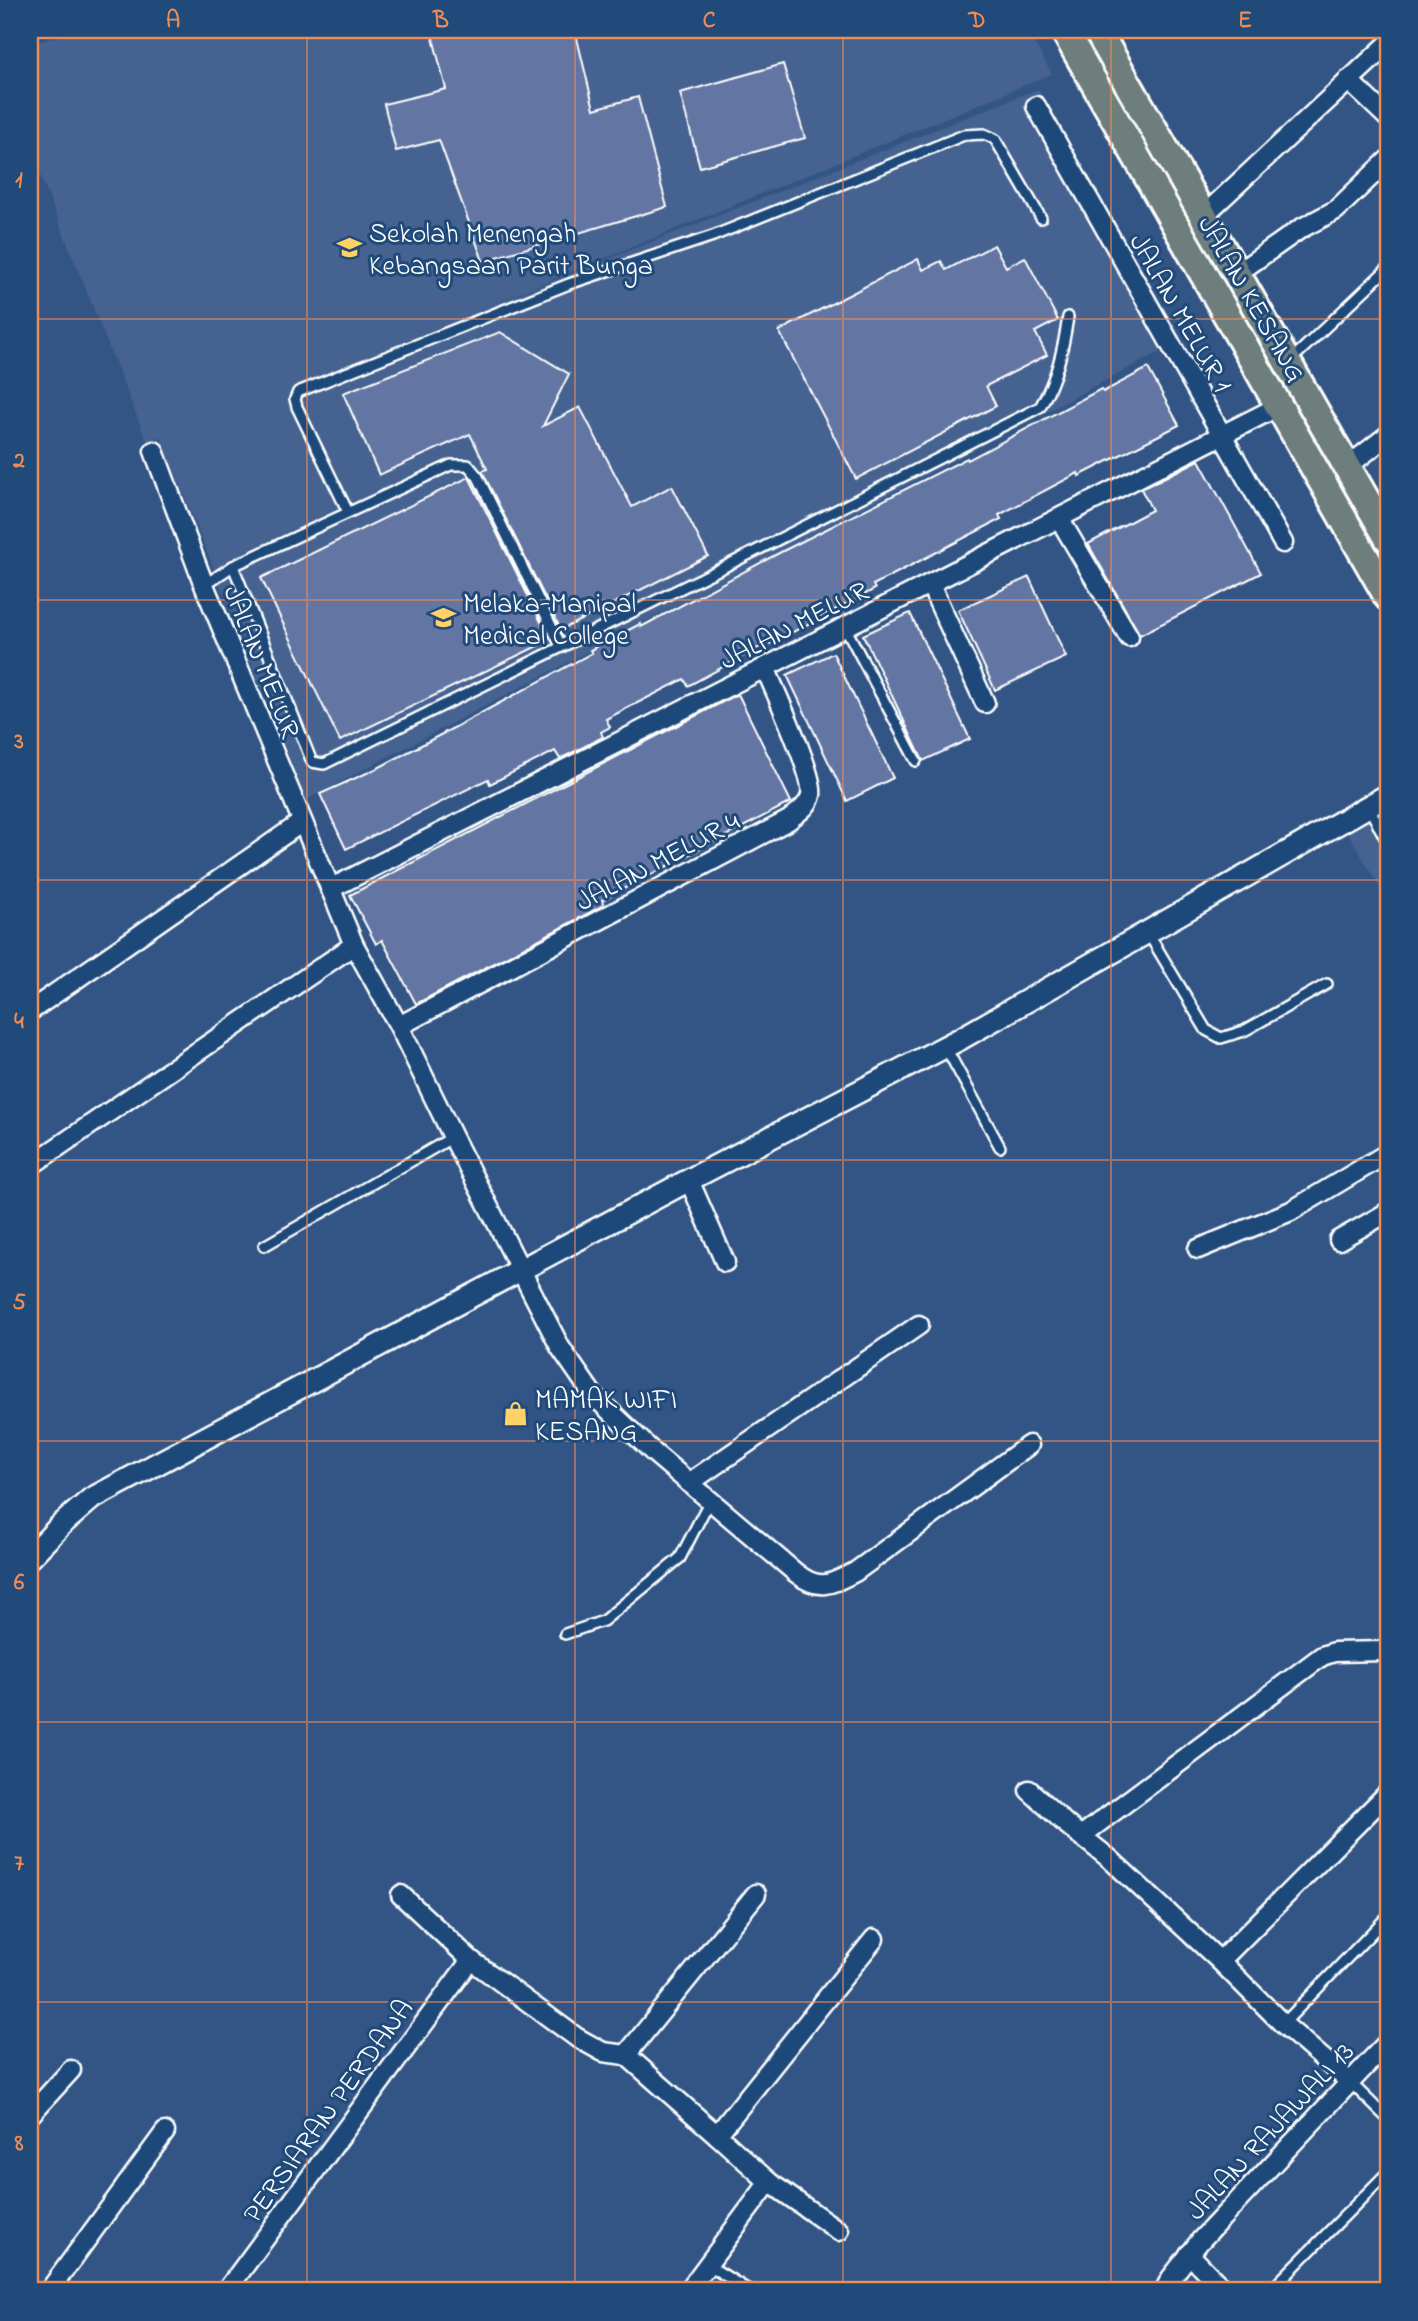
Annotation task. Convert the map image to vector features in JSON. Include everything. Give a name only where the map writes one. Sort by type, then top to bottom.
[{"type":"main road","name":"JALAN KESANG","points":[[1064,30],[1388,597]]},
{"type":"main road","name":"JALAN KESANG","points":[[1097,30],[1388,538]]},
{"type":"street","points":[[1203,216],[1388,44]]},
{"type":"street","points":[[1348,80],[1388,118]]},
{"type":"street","name":"JALAN MELUR 1","points":[[1036,106],[1283,543]]},
{"type":"street","points":[[1236,274],[1300,229],[1336,209],[1388,160]]},
{"type":"street","name":"JALAN MELUR","points":[[330,889],[1279,406]]},
{"type":"street","points":[[1347,467],[1382,440]]},
{"type":"street","name":"JALAN MELUR","points":[[154,451],[204,585],[354,945],[399,1026],[520,1270],[561,1347],[593,1395],[654,1453],[807,1582],[828,1586],[855,1572],[1030,1445]]},
{"type":"street","points":[[1059,518],[1129,637]]},
{"type":"street","points":[[930,584],[985,703]]},
{"type":"street","name":"JALAN MELUR 4","points":[[399,1026],[778,826],[806,806],[811,795],[809,775],[765,667]]},
{"type":"street","points":[[30,1557],[91,1499],[945,1046],[1147,932],[1373,816],[1388,795]]},
{"type":"street","points":[[30,1011],[302,822]]},
{"type":"street","points":[[30,1166],[354,945]]},
{"type":"street","points":[[1198,1249],[1291,1211],[1388,1153]]},
{"type":"street","points":[[689,1180],[725,1262]]},
{"type":"street","points":[[1339,1240],[1388,1212]]},
{"type":"street","points":[[689,1482],[919,1325]]},
{"type":"street","points":[[1081,1836],[1322,1656],[1387,1650]]},
{"type":"street","points":[[1029,1790],[1110,1859],[1220,1961],[1283,2024],[1350,2082]]},
{"type":"street","points":[[1220,1961],[1388,1793]]},
{"type":"street","points":[[626,2055],[756,1894]]},
{"type":"street","points":[[401,1895],[471,1959],[576,2037],[603,2052],[626,2055],[769,2182],[838,2231]]},
{"type":"street","points":[[717,2135],[874,1939]]},
{"type":"street","name":"PERSIARAN PERDANA","points":[[226,2291],[471,1959]]},
{"type":"street","name":"JALAN RAJAWALI 13","points":[[1164,2291],[1189,2254],[1388,2042]]},
{"type":"street","points":[[30,2115],[71,2070]]},
{"type":"street","points":[[49,2291],[165,2132]]},
{"type":"street","points":[[688,2291],[769,2182]]},
{"type":"street","points":[[1189,2254],[1225,2291]]},
{"type":"lane","points":[[878,30],[889,33],[905,30]]},
{"type":"lane","points":[[348,512],[297,407],[295,400],[298,392],[569,284],[713,236],[964,135],[984,134],[995,139],[1041,218]]},
{"type":"lane","points":[[1288,364],[1388,268]]},
{"type":"lane","points":[[233,566],[312,762],[324,764],[720,569],[1040,407],[1053,385],[1062,357],[1068,317]]},
{"type":"lane","points":[[204,585],[233,566],[348,512],[450,466],[468,465],[478,477],[561,646]]},
{"type":"lane","points":[[845,627],[916,761]]},
{"type":"lane","points":[[1373,816],[1388,820]]},
{"type":"lane","points":[[1373,816],[1388,843]]},
{"type":"lane","points":[[1147,932],[1206,1030],[1221,1038],[1244,1031],[1327,984]]},
{"type":"lane","points":[[945,1046],[999,1147]]},
{"type":"lane","points":[[264,1246],[453,1137]]},
{"type":"lane","points":[[565,1634],[603,1621],[680,1558],[709,1500]]},
{"type":"lane","points":[[1283,2024],[1388,1916]]},
{"type":"lane","points":[[1350,2082],[1388,2119]]},
{"type":"lane","points":[[1270,2291],[1388,2172]]},
{"type":"lane","points":[[708,2265],[750,2291]]},
{"type":"shaded area","points":[[82,30],[1027,30],[1052,74],[479,310],[1038,89],[1183,340],[306,800],[161,437],[147,442],[30,150],[30,44]]},
{"type":"shaded area","points":[[1388,809],[1388,902],[1347,831]]},
{"type":"building","points":[[431,30],[575,30],[594,109],[638,97],[667,207],[483,261],[439,140],[396,151],[384,104],[446,89]]},
{"type":"building","points":[[783,64],[805,138],[700,167],[680,93]]},
{"type":"building","points":[[994,245],[1006,267],[1025,257],[1058,320],[1035,332],[1047,355],[986,386],[996,406],[856,479],[779,331],[918,259],[923,270],[941,261],[946,270]]},
{"type":"building","points":[[500,332],[569,374],[543,426],[580,407],[632,507],[672,486],[708,556],[561,630],[482,471],[487,469],[470,434],[379,475],[343,393]]},
{"type":"building","points":[[1148,368],[1179,425],[1079,476],[1078,473],[999,515],[1001,519],[873,585],[875,589],[770,644],[769,642],[688,686],[684,679],[606,719],[610,727],[601,732],[603,737],[560,759],[555,751],[490,784],[488,779],[346,849],[320,794],[378,768],[459,725],[640,624],[641,627],[777,554],[967,458],[968,460],[1101,389],[1103,392]]},
{"type":"building","points":[[1199,460],[1261,573],[1140,635],[1088,544],[1152,510],[1141,489]]},
{"type":"building","points":[[469,477],[548,636],[548,641],[340,741],[261,578]]},
{"type":"building","points":[[1029,577],[1066,657],[995,690],[958,610]]},
{"type":"building","points":[[910,613],[970,739],[923,761],[863,635]]},
{"type":"building","points":[[833,653],[893,778],[847,801],[787,675]]},
{"type":"building","points":[[738,694],[791,802],[602,900],[604,905],[416,1004],[382,940],[376,944],[350,895]]},
{"type":"place","name":"Sekolah Menengah Kebangsaan Parit Bunga","points":[[349,248]]},
{"type":"place","name":"Melaka-Manipal Medical College","points":[[443,618]]},
{"type":"place","name":"MAMAK WIFI KESANG","points":[[515,1414]]}]
